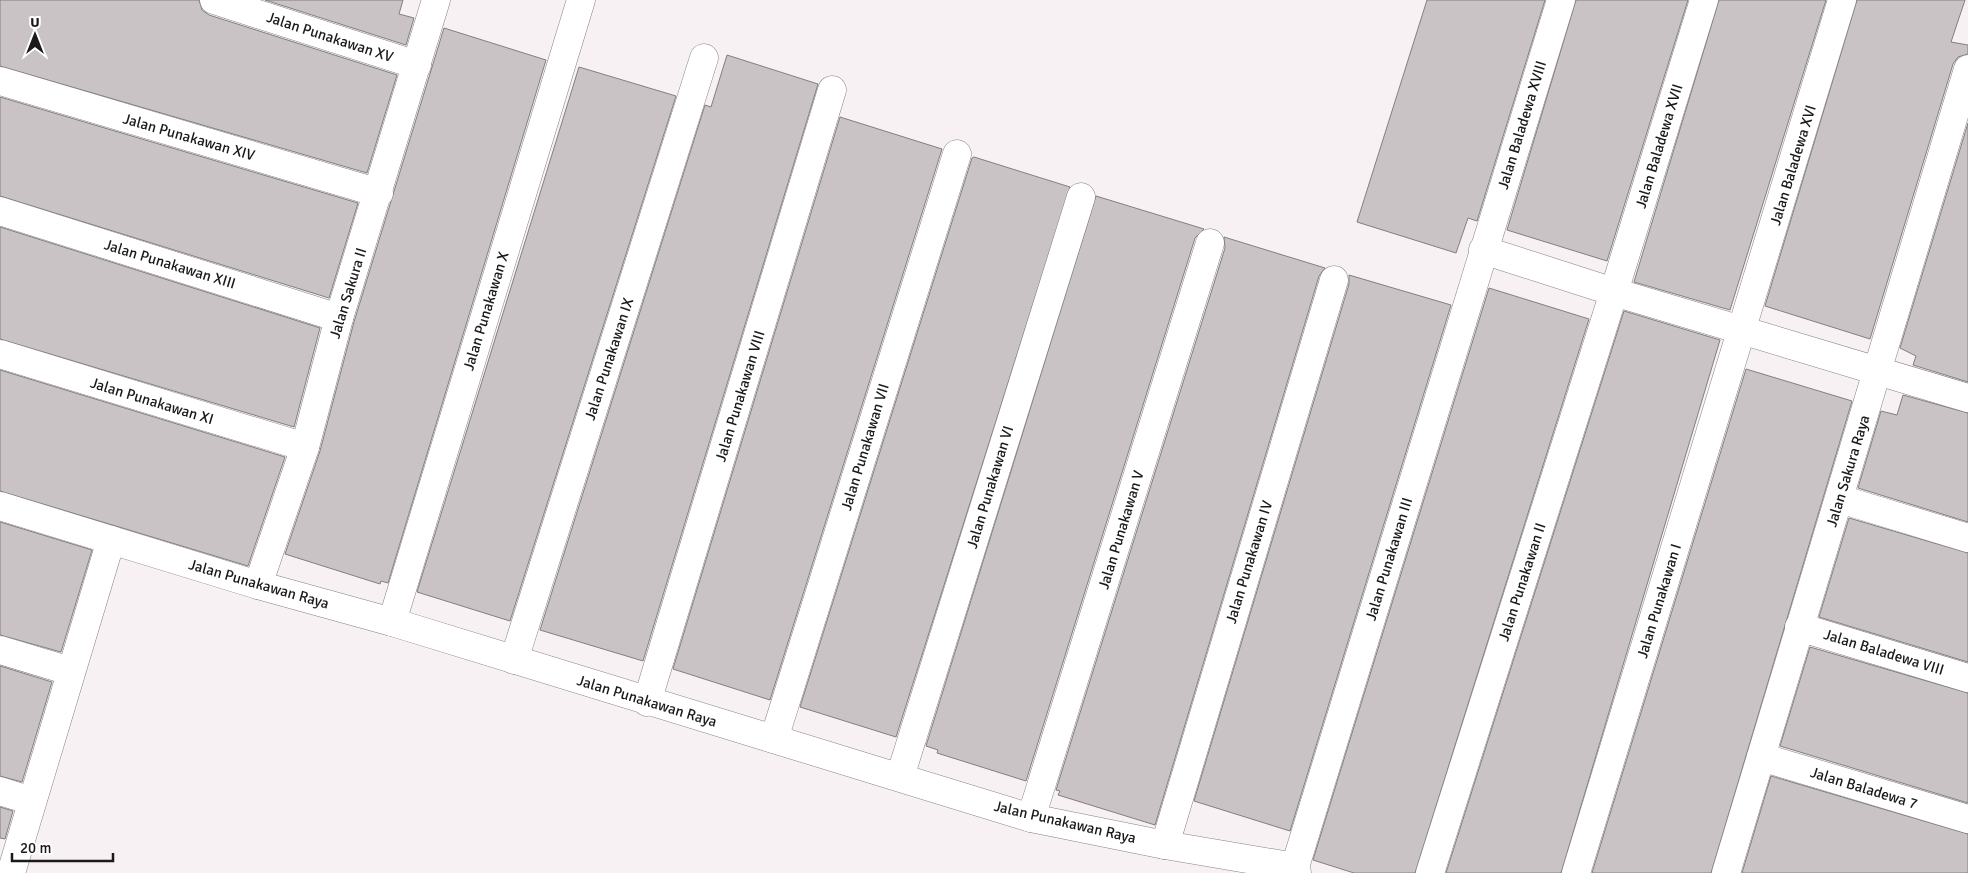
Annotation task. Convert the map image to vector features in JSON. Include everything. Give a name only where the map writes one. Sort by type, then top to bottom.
[{"type":"street","name":"Jalan Punakawan XV","points":[[214,0],[417,65]]},
{"type":"street","name":"Jalan Sakura II","points":[[258,585],[304,447],[339,318],[379,193],[436,0]]},
{"type":"street","name":"Jalan Punakawan X","points":[[392,622],[581,0]]},
{"type":"street","name":"Jalan Baladewa XVIII","points":[[1483,250],[1561,0]]},
{"type":"street","name":"Jalan Baladewa XVII","points":[[1614,292],[1704,0]]},
{"type":"street","name":"Jalan Baladewa XVI","points":[[1743,329],[1842,0]]},
{"type":"street","name":"Jalan Punakawan IX","points":[[514,660],[704,58]]},
{"type":"street","name":"Jalan Sakura Raya","points":[[1726,873],[1968,69]]},
{"type":"street","name":"Jalan Punakawan XIV","points":[[0,82],[379,193]]},
{"type":"street","name":"Jalan Punakawan VIII","points":[[647,702],[832,90]]},
{"type":"street","name":"Jalan Punakawan VII","points":[[774,739],[956,154]]},
{"type":"street","name":"Jalan Punakawan VI","points":[[900,777],[1081,197]]},
{"type":"street","name":"Jalan Punakawan XIII","points":[[0,211],[339,318]]},
{"type":"street","name":"Jalan Punakawan V","points":[[1032,818],[1210,243]]},
{"type":"street","points":[[1483,250],[1614,292],[1743,329],[1968,398]]},
{"type":"street","name":"Jalan Punakawan III","points":[[1296,870],[1483,250]]},
{"type":"street","name":"Jalan Punakawan IV","points":[[1165,845],[1334,280]]},
{"type":"street","name":"Jalan Punakawan II","points":[[1430,873],[1614,292]]},
{"type":"street","name":"Jalan Punakawan I","points":[[1576,873],[1743,329]]},
{"type":"street","name":"Jalan Punakawan XI","points":[[0,354],[304,447]]},
{"type":"street","points":[[1840,499],[1968,538]]},
{"type":"street","name":"Jalan Punakawan Raya","points":[[0,506],[258,585],[392,622],[647,702],[1032,818],[1296,870]]},
{"type":"street","points":[[11,873],[110,540]]},
{"type":"street","name":"Jalan Baladewa VIII","points":[[1799,626],[1968,678]]},
{"type":"street","points":[[0,650],[70,671]]},
{"type":"street","name":"Jalan Baladewa 7","points":[[1761,757],[1968,819]]},
{"type":"street","points":[[0,791],[32,801]]},
{"type":"building","points":[[0,0],[199,0],[202,10],[209,15],[397,75],[367,173],[0,66]]},
{"type":"building","points":[[265,0],[403,0],[399,14],[414,18],[406,45]]},
{"type":"building","points":[[1427,0],[1545,0],[1477,221],[1468,218],[1456,253],[1357,222]]},
{"type":"building","points":[[1576,0],[1688,0],[1607,261],[1507,230]]},
{"type":"building","points":[[1719,0],[1826,0],[1730,310],[1634,282]]},
{"type":"building","points":[[1857,0],[1965,0],[1951,42],[1968,45],[1968,54],[1958,57],[1953,64],[1870,339],[1765,306]]},
{"type":"building","points":[[444,28],[546,60],[388,583],[381,581],[380,584],[285,554],[320,451],[354,322]]},
{"type":"building","points":[[727,55],[818,84],[643,661],[540,630],[705,105],[711,107]]},
{"type":"building","points":[[579,67],[676,96],[510,621],[417,592]]},
{"type":"building","points":[[0,97],[358,203],[329,298],[0,196]]},
{"type":"building","points":[[840,117],[942,149],[770,700],[673,669]]},
{"type":"building","points":[[1968,123],[1968,382],[1913,365],[1916,356],[1900,348]]},
{"type":"building","points":[[974,157],[1070,187],[896,737],[800,707],[972,158]]},
{"type":"building","points":[[1096,196],[1204,229],[1195,238],[1026,781],[937,753],[938,750],[926,746]]},
{"type":"building","points":[[0,227],[320,328],[294,427],[0,339]]},
{"type":"building","points":[[1224,237],[1325,268],[1319,276],[1155,825],[1058,795],[1060,791],[1056,790],[1225,248]]},
{"type":"building","points":[[1349,275],[1451,305],[1290,831],[1194,801],[1349,284]]},
{"type":"building","points":[[1489,288],[1589,319],[1415,873],[1354,873],[1313,860]]},
{"type":"building","points":[[1624,311],[1720,340],[1561,873],[1446,873]]},
{"type":"building","points":[[1746,369],[1852,401],[1711,873],[1592,873]]},
{"type":"building","points":[[0,370],[285,457],[248,566],[0,491]]},
{"type":"building","points":[[1903,395],[1968,413],[1968,522],[1858,488],[1881,411],[1897,415]]},
{"type":"building","points":[[1849,518],[1968,553],[1968,662],[1819,617]]},
{"type":"building","points":[[0,522],[92,550],[61,652],[0,635]]},
{"type":"building","points":[[1810,647],[1968,693],[1968,803],[1780,746]]},
{"type":"building","points":[[0,666],[52,682],[22,782],[0,776]]},
{"type":"building","points":[[1771,776],[1968,834],[1968,873],[1742,873]]},
{"type":"building","points":[[0,807],[13,811],[5,839],[0,838]]}]
